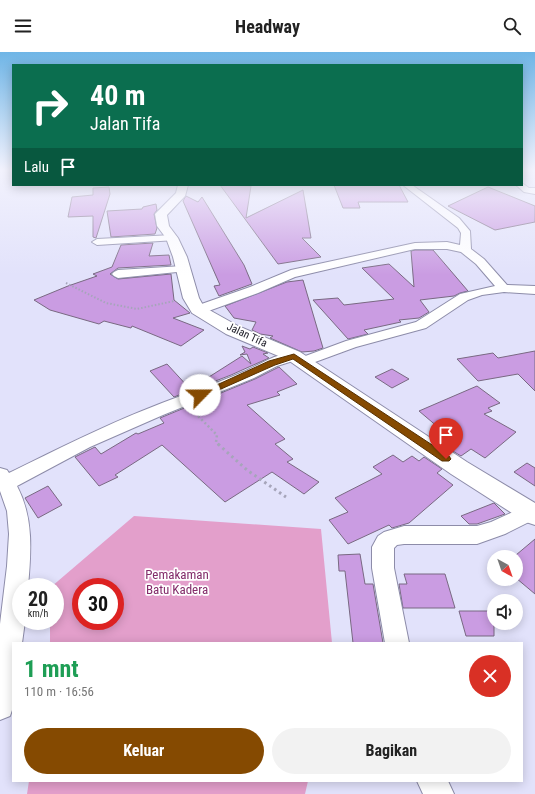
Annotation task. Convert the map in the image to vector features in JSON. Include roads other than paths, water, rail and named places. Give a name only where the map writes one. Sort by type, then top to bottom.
[{"type":"street","points":[[170,206],[162,214],[163,226],[172,238],[184,269],[194,304],[254,290],[291,274],[404,248],[434,246],[465,250],[504,288]]},
{"type":"street","points":[[435,206],[458,223],[465,232],[465,250]]},
{"type":"street","points":[[98,242],[172,238]]},
{"type":"street","points":[[118,274],[184,269]]},
{"type":"street","points":[[0,706],[6,675],[18,571],[19,522],[15,506],[3,479],[182,401],[220,387],[272,363],[298,359],[421,325],[464,297],[480,292],[504,288],[535,290]]},
{"type":"street","name":"Jalan Tifa","points":[[194,304],[232,330],[298,359],[459,468],[532,513]]},
{"type":"street","points":[[397,642],[383,568],[383,547],[386,542],[391,538],[404,535],[477,535],[486,533],[532,513]]},
{"type":"street","points":[[433,782],[439,794]]},
{"type":"park label","name":"Pemakaman Batu Kadera","points":[[177,582]]}]
